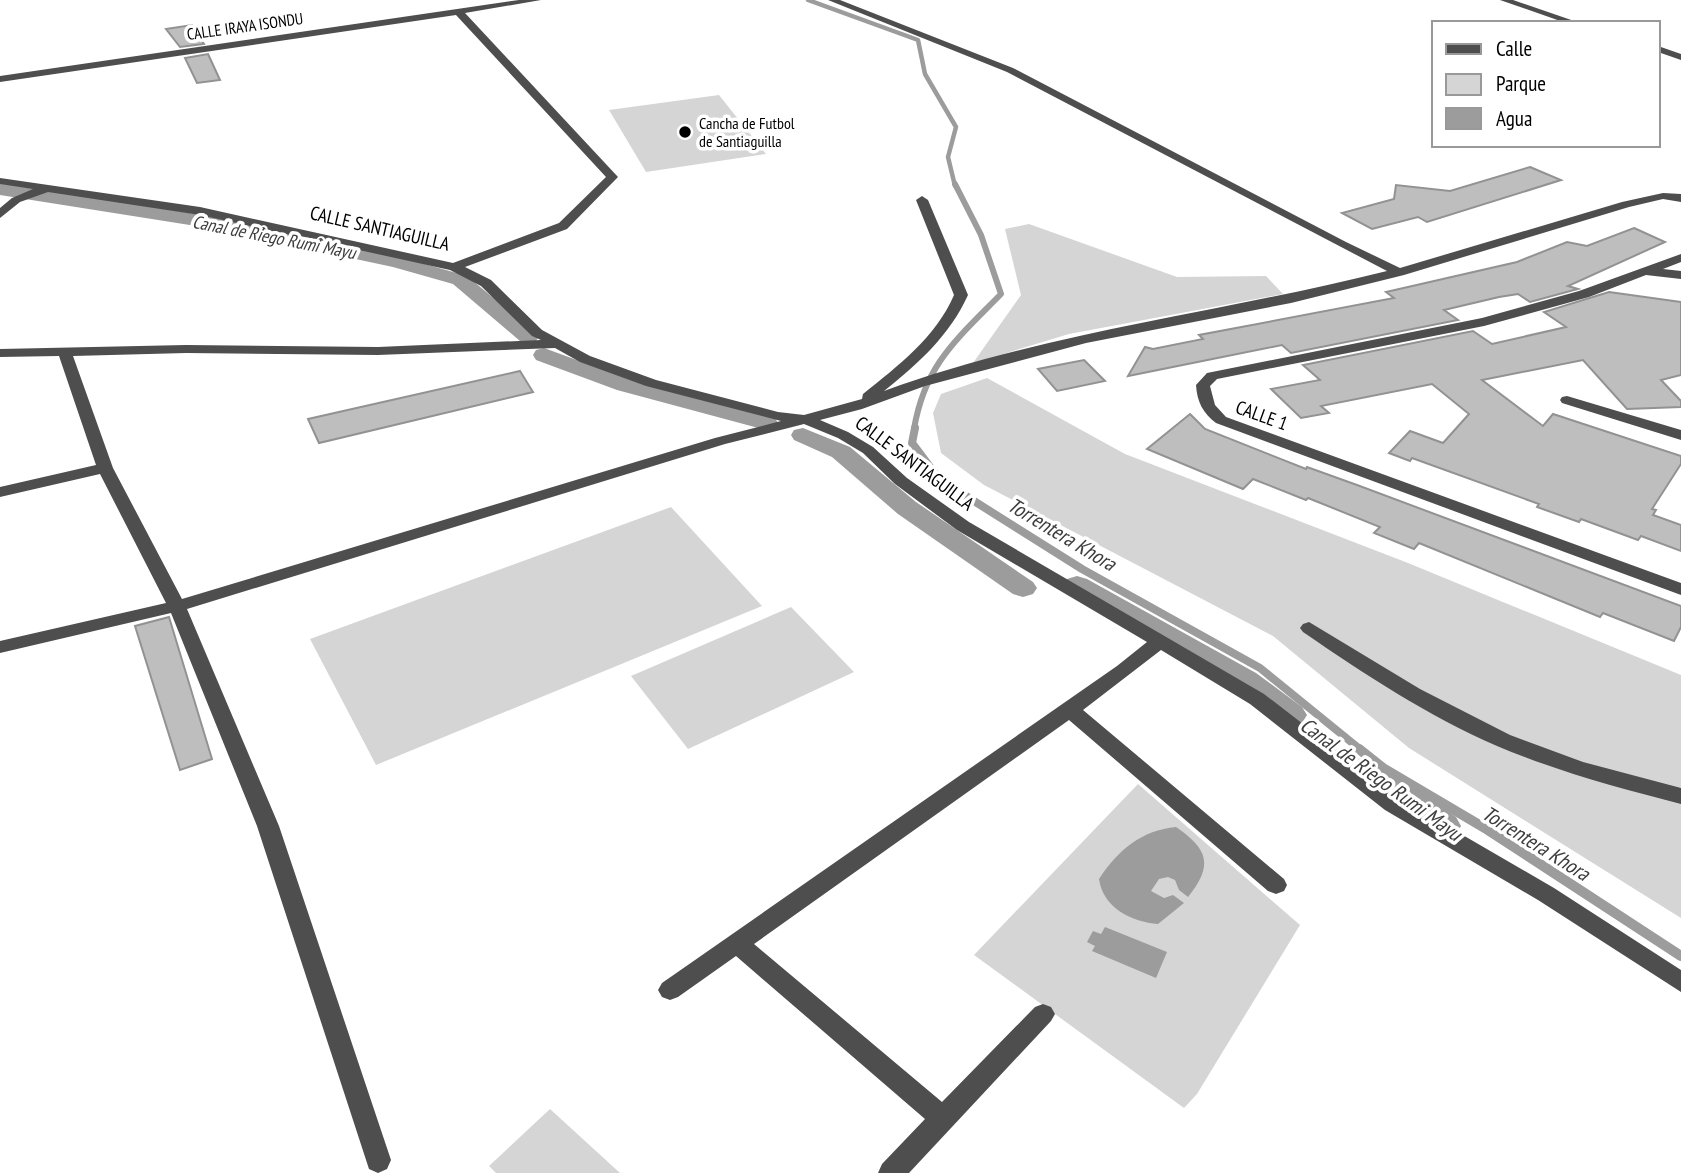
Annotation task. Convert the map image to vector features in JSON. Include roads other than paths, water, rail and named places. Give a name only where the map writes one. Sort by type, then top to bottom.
[{"type":"street","name":"CALLE IRAYA ISONDU","points":[[0,79],[187,49],[537,0]]},
{"type":"street","points":[[832,0],[1010,70],[1062,100],[1399,272]]},
{"type":"street","points":[[1504,0],[1570,21]]},
{"type":"street","points":[[454,267],[563,226],[612,177],[459,12]]},
{"type":"street","points":[[1660,50],[1681,57]]},
{"type":"street","name":"CALLE SANTIAGUILLA","points":[[0,181],[213,214],[454,267],[486,283],[522,321],[557,344],[613,371],[777,416],[807,420],[843,435],[869,450],[901,481],[963,526],[1257,699],[1392,804],[1546,894],[1681,982]]},
{"type":"street","points":[[0,214],[16,200],[45,189]]},
{"type":"street","points":[[0,647],[177,606],[720,441],[857,405],[920,383],[1085,339],[1291,299],[1399,272],[1626,204],[1663,196],[1681,198]]},
{"type":"street","points":[[857,405],[911,360],[956,312],[961,295],[922,200]]},
{"type":"street","name":"CALLE 1","points":[[1681,258],[1584,294],[1484,322],[1212,376],[1203,384],[1203,397],[1209,412],[1221,420],[1681,589]]},
{"type":"street","name":"CALLE 1","points":[[1645,271],[1681,275]]},
{"type":"street","points":[[0,353],[186,349],[377,351],[557,344]]},
{"type":"street","points":[[65,352],[105,468],[177,606],[268,826],[378,1160]]},
{"type":"street","points":[[1567,400],[1681,435]]},
{"type":"street","points":[[0,492],[105,468]]},
{"type":"street","points":[[1309,628],[1347,654],[1480,729],[1561,761],[1681,796]]},
{"type":"street","points":[[670,990],[1069,709],[1159,642]]},
{"type":"street","points":[[1069,709],[1276,885]]},
{"type":"street","points":[[737,943],[944,1119]]},
{"type":"street","points":[[891,1173],[1043,1014]]},
{"type":"water","points":[[1176,827],[1195,843],[1204,858],[1202,876],[1196,886],[1188,897],[1179,890],[1175,880],[1168,877],[1159,879],[1151,891],[1164,898],[1173,895],[1184,903],[1158,924],[1138,920],[1120,912],[1106,898],[1099,879],[1114,859],[1132,843],[1152,832]]},
{"type":"water","points":[[1105,927],[1167,952],[1156,978],[1092,951],[1095,946],[1087,942],[1093,931],[1101,934]]},
{"type":"waterway","name":"Torrentera Khora","points":[[808,0],[918,40],[925,74],[956,127],[948,157],[955,186]]},
{"type":"waterway","name":"Torrentera Khora","points":[[914,429],[926,387],[945,354],[1001,294],[981,235],[955,184]]},
{"type":"waterway","name":"Canal de Riego Rumi Mayu","points":[[0,189],[215,223],[397,262],[460,280],[528,336]]},
{"type":"waterway","name":"Canal de Riego Rumi Mayu","points":[[544,355],[625,386],[766,423]]},
{"type":"waterway","name":"Torrentera Khora","points":[[915,428],[912,443],[939,479],[1082,569],[1260,668],[1361,750]]},
{"type":"waterway","name":"Canal de Riego Rumi Mayu","points":[[803,435],[841,452],[907,508],[1023,588]]},
{"type":"waterway","name":"Canal de Riego Rumi Mayu","points":[[1077,585],[1245,680],[1291,715]]},
{"type":"waterway","name":"Torrentera Khora","points":[[1359,749],[1383,768],[1488,830],[1681,956]]},
{"type":"waterway","name":"Canal de Riego Rumi Mayu","points":[[1362,770],[1444,826]]},
{"type":"place","name":"Cancha de Futbol de Santiaguilla","points":[[685,132]]}]
